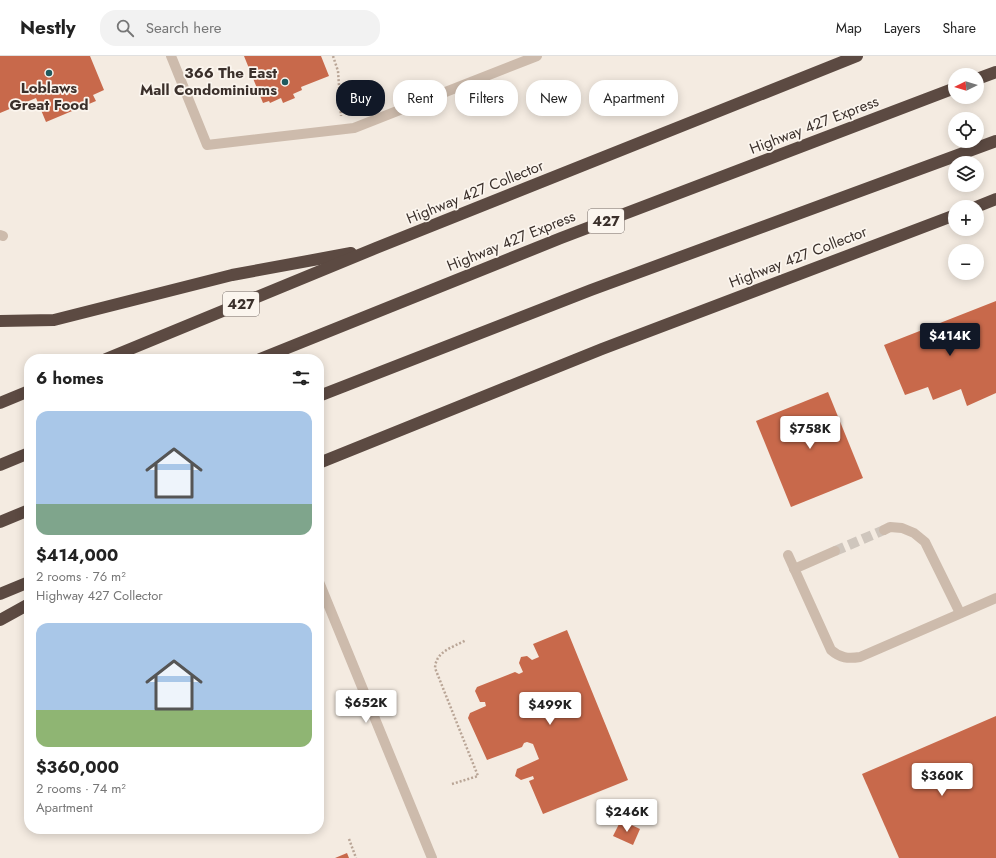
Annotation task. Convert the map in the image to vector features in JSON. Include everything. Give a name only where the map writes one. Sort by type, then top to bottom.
[{"type":"highway","name":"Highway 427 Collector","points":[[118,354],[376,248],[857,56]]},
{"type":"highway","points":[[984,77],[996,72]]},
{"type":"highway","name":"Highway 427 Express","points":[[272,354],[561,238],[948,91]]},
{"type":"highway","points":[[324,394],[591,290],[996,141]]},
{"type":"highway","points":[[984,204],[996,199]]},
{"type":"highway","name":"Highway 427 Collector","points":[[324,461],[602,349],[948,218]]},
{"type":"highway","points":[[0,321],[54,320],[232,275],[376,248]]},
{"type":"highway","points":[[0,403],[24,393]]},
{"type":"highway","points":[[0,465],[24,455]]},
{"type":"highway","points":[[0,522],[24,512]]},
{"type":"highway","points":[[0,594],[24,584]]},
{"type":"highway","points":[[0,620],[24,607]]},
{"type":"street","points":[[171,56],[207,145],[354,128],[537,56]]},
{"type":"street","points":[[884,530],[890,527],[902,528],[914,533],[925,542],[960,613]]},
{"type":"street","points":[[794,569],[835,551]]},
{"type":"street","points":[[788,555],[831,650],[838,656],[850,659],[860,657],[996,598]]},
{"type":"street","points":[[324,594],[432,858]]},
{"type":"path","points":[[333,56],[338,71],[342,129]]},
{"type":"path","points":[[452,784],[478,776],[435,668],[436,660],[439,655],[466,640]]},
{"type":"path","points":[[349,839],[356,858]]},
{"type":"building","name":"Loblaws Great Food","points":[[0,56],[90,56],[104,90],[93,95],[96,101],[46,122],[36,98],[0,113]]},
{"type":"building","name":"366 The East Mall Condominiums","points":[[244,56],[321,56],[329,76],[301,87],[302,90],[293,94],[295,98],[283,103],[281,98],[270,103],[269,101],[263,103]]},
{"type":"building","points":[[996,301],[996,393],[967,406],[961,389],[933,400],[928,387],[905,395],[884,345]]},
{"type":"building","points":[[828,392],[863,478],[791,507],[756,421]]},
{"type":"building","points":[[567,630],[628,780],[543,814],[529,781],[534,779],[533,776],[521,780],[515,776],[517,769],[539,759],[533,744],[527,742],[524,743],[522,747],[487,760],[468,718],[470,713],[486,706],[485,702],[480,702],[475,691],[477,687],[515,672],[519,674],[523,672],[519,663],[521,657],[527,656],[532,660],[539,657],[533,644]]},
{"type":"building","points":[[996,716],[996,858],[899,858],[862,774]]},
{"type":"building","points":[[621,820],[640,829],[633,845],[613,836]]},
{"type":"building","points":[[347,853],[349,858],[335,858]]},
{"type":"tunnel","points":[[835,551],[884,530]]},
{"type":"place","name":"Loblaws Great Food","points":[[49,73]]},
{"type":"place","name":"366 The East Mall Condominiums","points":[[285,82]]}]
